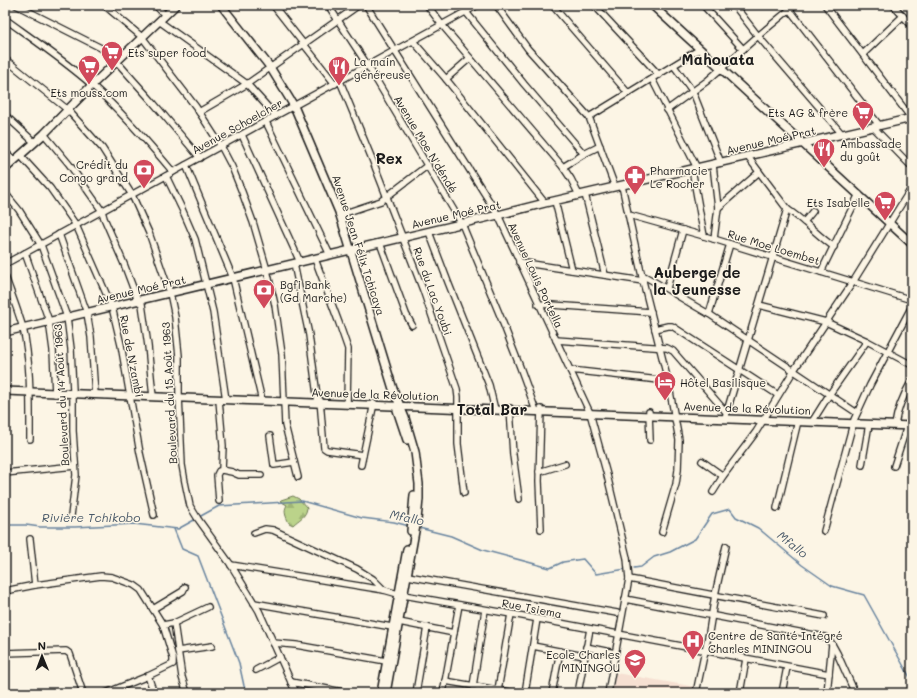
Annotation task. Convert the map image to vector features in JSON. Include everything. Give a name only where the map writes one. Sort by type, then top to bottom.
[{"type":"street","points":[[5,9],[7,5]]},
{"type":"street","points":[[16,5],[109,53],[152,100],[200,158]]},
{"type":"street","points":[[104,5],[142,37],[199,112],[221,146],[232,167],[253,222],[267,270],[282,354],[285,425],[298,477]]},
{"type":"street","points":[[155,5],[165,15]]},
{"type":"street","points":[[5,169],[44,134],[92,85],[176,5]]},
{"type":"street","name":"Avenue Jean Félix Tchicaya","points":[[221,5],[270,67],[294,106],[339,215],[402,417]]},
{"type":"street","name":"Rue du Lac Youbi","points":[[273,5],[338,82],[387,196],[424,290],[457,389],[458,444],[464,493]]},
{"type":"street","name":"Avenue Moe N'déndé","points":[[328,5],[368,66],[462,224],[501,318],[538,410],[541,529]]},
{"type":"street","points":[[199,112],[247,84],[359,5]]},
{"type":"street","name":"Avenue Louis Portella","points":[[366,5],[498,216],[590,412],[627,558],[629,579],[608,693]]},
{"type":"street","points":[[427,5],[442,25],[563,167],[582,195],[605,275]]},
{"type":"street","name":"Avenue Schoelcher","points":[[5,264],[478,5]]},
{"type":"street","points":[[496,5],[528,49],[589,117],[630,215],[643,278],[668,381],[679,440],[676,484],[662,532]]},
{"type":"street","points":[[552,5],[628,93]]},
{"type":"street","points":[[594,5],[659,75]]},
{"type":"street","points":[[652,5],[890,222],[912,244]]},
{"type":"street","points":[[703,5],[743,49]]},
{"type":"street","points":[[734,5],[758,36],[842,134]]},
{"type":"street","points":[[667,110],[721,68],[758,36],[788,7],[795,5]]},
{"type":"street","points":[[893,5],[912,26]]},
{"type":"street","points":[[829,6],[863,54],[912,118]]},
{"type":"street","points":[[788,7],[876,126],[912,167]]},
{"type":"street","points":[[466,12],[524,84],[584,154]]},
{"type":"street","points":[[863,54],[903,16]]},
{"type":"street","points":[[5,19],[55,55],[92,85],[131,124],[173,172]]},
{"type":"street","points":[[159,21],[247,84],[276,116]]},
{"type":"street","points":[[413,41],[446,79],[545,203]]},
{"type":"street","points":[[589,117],[700,49]]},
{"type":"street","points":[[446,79],[470,58]]},
{"type":"street","name":"Boulevard du 15 Août 1963","points":[[5,59],[68,110],[102,148],[132,195],[170,293],[175,317],[179,356],[179,397],[184,475],[190,506],[232,565],[254,603],[296,693]]},
{"type":"street","points":[[674,66],[692,92],[721,163]]},
{"type":"street","points":[[652,79],[695,169],[704,236]]},
{"type":"street","points":[[5,115],[34,142]]},
{"type":"street","name":"Avenue Moé Prat","points":[[5,332],[498,216],[545,203],[912,118]]},
{"type":"street","points":[[266,122],[330,255]]},
{"type":"street","points":[[44,134],[69,164],[102,211],[138,301],[142,304],[153,396]]},
{"type":"street","points":[[242,135],[297,263],[319,402],[324,448],[327,450],[363,455]]},
{"type":"street","points":[[563,167],[600,146]]},
{"type":"street","points":[[5,152],[14,160]]},
{"type":"street","name":"Rue de N'zambi","points":[[20,155],[50,188],[76,225],[112,307],[121,345],[140,453],[154,515]]},
{"type":"street","points":[[748,157],[787,209],[834,247]]},
{"type":"street","points":[[339,215],[380,201],[428,165]]},
{"type":"street","points":[[713,165],[718,208],[714,240]]},
{"type":"street","points":[[186,166],[233,278],[262,400]]},
{"type":"street","points":[[718,208],[759,172]]},
{"type":"street","points":[[166,176],[195,239],[213,312],[224,399],[222,470],[218,473],[219,500]]},
{"type":"street","points":[[713,492],[747,444],[853,282],[912,187]]},
{"type":"street","name":"Boulevard du 14 Août 1963","points":[[5,192],[19,210],[41,245],[67,317],[71,349],[76,475],[70,516]]},
{"type":"street","points":[[821,272],[859,194]]},
{"type":"street","points":[[555,201],[572,270]]},
{"type":"street","points":[[725,415],[787,209]]},
{"type":"street","points":[[804,222],[813,211]]},
{"type":"street","name":"Rue Moe Loembet","points":[[630,215],[704,236],[912,300]]},
{"type":"street","points":[[667,288],[683,230]]},
{"type":"street","points":[[429,232],[483,368],[491,390],[495,408]]},
{"type":"street","points":[[60,234],[86,313],[91,337],[95,393]]},
{"type":"street","points":[[380,243],[406,314],[412,325]]},
{"type":"street","points":[[710,314],[730,244]]},
{"type":"street","points":[[25,254],[49,322],[53,350],[55,392]]},
{"type":"street","points":[[315,259],[348,349],[347,403]]},
{"type":"street","points":[[519,262],[605,275],[643,278],[667,288],[686,301],[710,314],[794,370],[829,395],[855,419]]},
{"type":"street","points":[[5,276],[26,341],[30,391],[30,439]]},
{"type":"street","points":[[538,304],[651,312]]},
{"type":"street","points":[[759,305],[826,322],[867,341],[912,365]]},
{"type":"street","points":[[824,531],[855,419],[887,352],[912,306]]},
{"type":"street","points":[[655,329],[672,326],[778,395]]},
{"type":"street","points":[[556,340],[667,348],[673,351],[725,415]]},
{"type":"street","points":[[813,420],[867,341]]},
{"type":"street","points":[[570,370],[668,381]]},
{"type":"street","points":[[895,424],[903,396],[912,380]]},
{"type":"street","name":"Avenue de la Révolution","points":[[5,388],[73,393],[374,404],[398,403],[458,407]]},
{"type":"street","name":"Avenue de la Révolution","points":[[5,392],[30,391]]},
{"type":"street","name":"Avenue de la Révolution","points":[[374,404],[385,406],[398,403],[412,407],[495,408],[675,415],[725,415],[798,421],[855,419],[910,425]]},
{"type":"street","points":[[361,465],[374,404]]},
{"type":"street","points":[[381,693],[392,627],[408,576],[417,520],[419,491],[418,469],[415,452],[402,417],[385,406]]},
{"type":"street","points":[[402,417],[412,407]]},
{"type":"street","points":[[510,409],[519,499]]},
{"type":"street","points":[[649,413],[650,440]]},
{"type":"street","points":[[386,693],[399,622],[414,491],[412,461],[402,417]]},
{"type":"street","name":"Avenue de la Révolution","points":[[764,418],[813,420]]},
{"type":"street","name":"Avenue de la Révolution","points":[[855,419],[869,424],[895,424]]},
{"type":"street","points":[[777,508],[798,421]]},
{"type":"street","points":[[862,465],[869,424]]},
{"type":"street","points":[[894,466],[910,425]]},
{"type":"street","points":[[270,436],[274,464],[294,462]]},
{"type":"street","points":[[702,461],[723,476]]},
{"type":"street","points":[[539,472],[565,464]]},
{"type":"street","points":[[5,473],[75,466]]},
{"type":"street","points":[[222,470],[239,475],[261,475]]},
{"type":"street","points":[[254,533],[265,529],[273,530],[357,569],[373,579],[384,590]]},
{"type":"street","points":[[30,539],[35,585]]},
{"type":"street","points":[[696,693],[726,546]]},
{"type":"street","name":"Rue Tsiema","points":[[232,565],[384,590],[401,595],[705,650],[746,660],[829,674]]},
{"type":"street","points":[[408,576],[617,613]]},
{"type":"street","points":[[5,610],[5,591],[86,577],[112,577],[134,585],[141,590],[163,625],[173,658],[173,664],[118,690],[106,693]]},
{"type":"street","points":[[629,579],[824,616]]},
{"type":"street","points":[[153,609],[183,591],[185,588]]},
{"type":"street","points":[[626,598],[712,616],[823,636],[827,638],[837,652],[855,693]]},
{"type":"street","points":[[254,603],[392,627]]},
{"type":"street","points":[[443,693],[459,605]]},
{"type":"street","points":[[163,625],[174,623],[208,607]]},
{"type":"street","points":[[473,686],[485,610]]},
{"type":"street","points":[[498,690],[510,614]]},
{"type":"street","points":[[525,693],[538,619]]},
{"type":"street","points":[[399,622],[454,633]]},
{"type":"street","points":[[174,623],[182,677],[187,693]]},
{"type":"street","points":[[416,693],[427,628]]},
{"type":"street","points":[[578,693],[590,629]]},
{"type":"street","points":[[273,642],[386,661]]},
{"type":"street","points":[[827,693],[832,644]]},
{"type":"street","points":[[178,650],[212,646]]},
{"type":"street","points":[[533,646],[584,656]]},
{"type":"street","points":[[586,647],[615,653]]},
{"type":"street","points":[[5,654],[66,651],[70,654],[84,693]]},
{"type":"street","points":[[552,693],[560,651]]},
{"type":"street","points":[[256,670],[280,657]]},
{"type":"street","points":[[740,693],[746,660]]},
{"type":"street","points":[[782,693],[786,667]]},
{"type":"street","points":[[148,676],[154,693]]},
{"type":"street","points":[[445,681],[516,693]]},
{"type":"street","points":[[291,682],[348,693]]},
{"type":"shaded area","name":"Ecole Charles MININGOU","points":[[616,673],[696,687],[695,693],[612,693]]},
{"type":"green space","points":[[293,496],[299,499],[307,508],[304,516],[293,525],[289,523],[286,516],[285,510],[287,505],[280,501]]},
{"type":"waterway","name":"Mfallo","points":[[199,517],[219,506],[302,501],[362,518],[394,522],[409,526]]},
{"type":"waterway","name":"Mfallo","points":[[634,568],[641,567],[654,557],[670,552],[695,539],[712,514],[730,509],[736,517],[758,528],[802,565],[832,586],[864,595],[912,681]]},
{"type":"waterway","name":"Rivière Tchikobo","points":[[5,525],[75,527],[134,524],[178,529],[196,519]]},
{"type":"waterway","name":"Mfallo","points":[[419,528],[451,536],[483,550],[550,568],[563,562],[583,559],[596,574],[626,569]]},
{"type":"waterway","points":[[174,529],[182,549],[198,556],[239,663],[244,686],[248,693]]},
{"type":"place","name":"Ets super food","points":[[112,72]]},
{"type":"place","name":"Ets mouss.com","points":[[89,86]]},
{"type":"place","name":"La main généreuse","points":[[339,86]]},
{"type":"place","name":"Ets AG & frère","points":[[863,132]]},
{"type":"place","name":"Ambassade du goût","points":[[824,168]]},
{"type":"place","name":"Crédit du Congo grand","points":[[144,190]]},
{"type":"place","name":"Pharmacie Le Rocher","points":[[635,196]]},
{"type":"place","name":"Ets Isabelle","points":[[885,222]]},
{"type":"place","name":"Bgfi Bank (Gd Marche)","points":[[264,310]]},
{"type":"place","name":"Hôtel Basilisque","points":[[665,402]]},
{"type":"place","name":"Centre de Santé Intégré Charles MININGOU","points":[[693,660]]},
{"type":"place","name":"Ecole Charles MININGOU","points":[[635,680]]},
{"type":"district","name":"Mahouata","points":[[718,59]]},
{"type":"district","name":"Rex","points":[[389,158]]},
{"type":"district","name":"Auberge de la Jeunesse","points":[[697,280]]},
{"type":"district","name":"Total Bar","points":[[492,409]]}]
